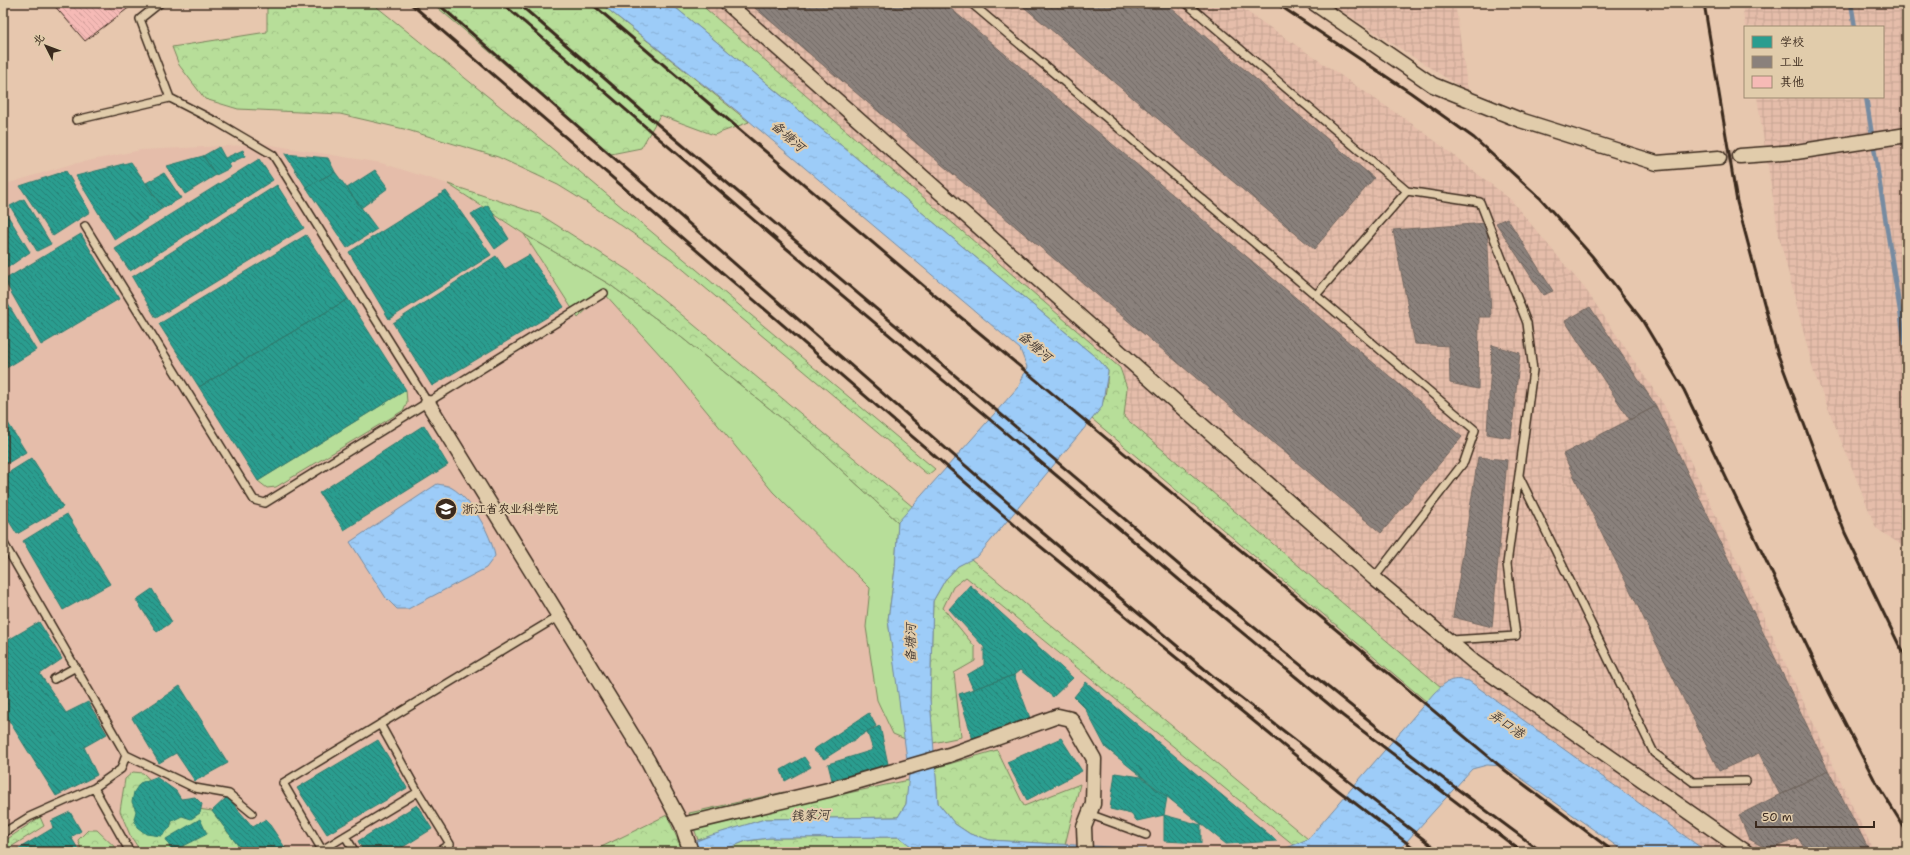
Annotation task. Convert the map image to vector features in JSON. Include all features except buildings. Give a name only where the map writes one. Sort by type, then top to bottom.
[{"type":"street","points":[[727,3],[1374,578],[1475,663],[1746,852]]},
{"type":"street","points":[[1314,3],[1433,85],[1520,120],[1657,163],[1718,158]]},
{"type":"street","points":[[1740,156],[1796,152],[1907,134]]},
{"type":"street","points":[[428,403],[648,761],[682,825],[691,852]]},
{"type":"street","points":[[682,825],[801,798],[949,755],[1058,716],[1071,719],[1094,759],[1093,804],[1087,820],[1085,852]]},
{"type":"lane","points":[[160,3],[140,19],[170,98]]},
{"type":"lane","points":[[971,3],[1475,430],[1464,462],[1374,578]]},
{"type":"lane","points":[[1186,3],[1407,191],[1480,202],[1527,323],[1533,370],[1507,564],[1516,636],[1448,640]]},
{"type":"lane","points":[[76,120],[170,98],[217,122],[273,155],[428,403]]},
{"type":"lane","points":[[1316,295],[1407,191]]},
{"type":"lane","points":[[85,226],[254,500],[265,503],[604,293]]},
{"type":"lane","points":[[1519,476],[1654,753],[1693,782],[1746,781]]},
{"type":"lane","points":[[3,542],[126,755],[195,788],[229,794],[252,813]]},
{"type":"lane","points":[[418,792],[322,850],[283,783],[559,616]]},
{"type":"lane","points":[[54,679],[76,667]]},
{"type":"lane","points":[[380,724],[418,792],[450,844],[437,852]]},
{"type":"lane","points":[[3,833],[29,817],[94,788],[121,769],[126,755]]},
{"type":"lane","points":[[94,788],[130,852]]},
{"type":"lane","points":[[1087,820],[1146,835]]},
{"type":"lane","points":[[345,836],[355,852]]},
{"type":"shaded area","points":[[699,3],[1234,3],[1421,130],[1510,199],[1586,290],[1664,405],[1874,852],[1707,852],[1469,681],[1447,682],[1441,687],[1124,417],[1127,388],[1120,368]]},
{"type":"shaded area","points":[[1329,3],[1455,3],[1468,92]]},
{"type":"shaded area","points":[[1742,3],[1907,3],[1907,549],[1876,528],[1814,373],[1779,236],[1757,98],[1884,98],[1884,26],[1745,26]]},
{"type":"shaded area","name":"浙江省农业科学院","points":[[265,144],[381,163],[448,184],[511,227],[609,284],[681,337],[811,442],[997,604],[1305,852],[3,852],[3,185],[68,165],[141,150]]},
{"type":"green space","points":[[272,3],[372,3],[543,141],[935,469],[928,475],[672,260],[597,209],[558,185],[498,157],[404,129],[340,114],[238,109],[205,99],[179,65],[172,47],[267,32],[267,6]]},
{"type":"green space","points":[[432,3],[600,3],[749,122],[714,135],[660,115],[641,148],[611,154]]},
{"type":"green space","points":[[670,3],[699,3],[1120,368],[1127,388],[1124,417],[1441,687],[1427,702],[1092,419],[1103,402],[1107,385],[1108,371],[1099,360]]},
{"type":"green space","points":[[448,184],[539,214],[629,271],[913,507],[898,522],[811,442],[681,337],[609,284],[524,234]]},
{"type":"green space","points":[[524,234],[609,284],[681,337],[811,442],[898,522],[895,569],[888,620],[905,739],[893,734],[877,700],[866,627],[870,588],[773,492],[662,357],[604,293],[578,318]]},
{"type":"green space","points":[[406,390],[407,402],[404,410],[276,487],[267,488],[258,481]]},
{"type":"green space","points":[[971,559],[1308,839],[1294,845],[966,577],[953,587],[943,608],[975,647],[975,661],[954,673],[961,737],[933,743],[930,699],[933,601],[945,580],[958,566]]},
{"type":"green space","points":[[997,750],[1024,806],[1080,784],[1065,845],[990,840],[970,834],[955,824],[938,803],[935,768]]},
{"type":"green space","points":[[133,772],[143,773],[177,806],[212,811],[240,848],[236,852],[230,852],[223,847],[199,852],[141,852],[130,835],[120,811],[125,779]]},
{"type":"green space","points":[[909,780],[906,804],[898,817],[765,819],[698,840],[689,813],[784,792],[797,804]]},
{"type":"green space","points":[[667,815],[681,847],[668,852],[591,852]]},
{"type":"green space","points":[[40,817],[44,826],[3,852],[3,842]]},
{"type":"green space","points":[[88,830],[97,830],[120,852],[82,852],[78,840]]},
{"type":"green space","points":[[899,837],[919,852],[719,852],[746,841],[769,838]]},
{"type":"water","name":"备塘河","points":[[600,3],[670,3],[1099,360],[1108,371],[1102,407],[978,556],[958,566],[945,580],[933,601],[930,699],[938,803],[955,824],[970,834],[990,840],[1195,852],[919,852],[899,837],[769,838],[746,841],[719,852],[668,852],[712,835],[765,819],[898,817],[906,804],[909,774],[888,620],[895,569],[898,522],[1019,386],[1027,367],[1020,349],[742,115]]},
{"type":"water","points":[[437,484],[450,487],[467,501],[480,518],[493,547],[495,556],[486,568],[408,609],[397,609],[386,598],[350,542]]},
{"type":"water","name":"弄口港","points":[[1463,680],[1469,681],[1707,852],[1625,852],[1504,766],[1487,765],[1472,769],[1397,852],[1195,852],[1282,850],[1308,839],[1434,693],[1450,681]]},
{"type":"waterway","points":[[1851,3],[1855,26]]},
{"type":"waterway","points":[[1866,98],[1907,355]]},
{"type":"tunnel","points":[[1719,158],[1740,156]]},
{"type":"railway","points":[[3,10],[11,3]]},
{"type":"railway","points":[[410,3],[1024,533],[1339,791],[1419,852]]},
{"type":"railway","points":[[437,3],[1031,523],[1214,677],[1440,852]]},
{"type":"railway","points":[[502,3],[786,248],[1204,601],[1343,716],[1522,852]]},
{"type":"railway","points":[[518,3],[635,105],[1224,603],[1413,756],[1542,852]]},
{"type":"railway","points":[[591,3],[946,305],[1506,771],[1614,852]]},
{"type":"railway","points":[[1276,3],[1411,93],[1474,138],[1541,199],[1592,256],[1642,320],[1684,390],[1830,694],[1874,779],[1907,832]]},
{"type":"railway","points":[[1704,3],[1737,202],[1777,352],[1845,533],[1899,645],[1907,658]]},
{"type":"place","name":"浙江省农业科学院","points":[[446,509]]},
{"type":"water label","name":"钱家河","points":[[810,815]]}]
